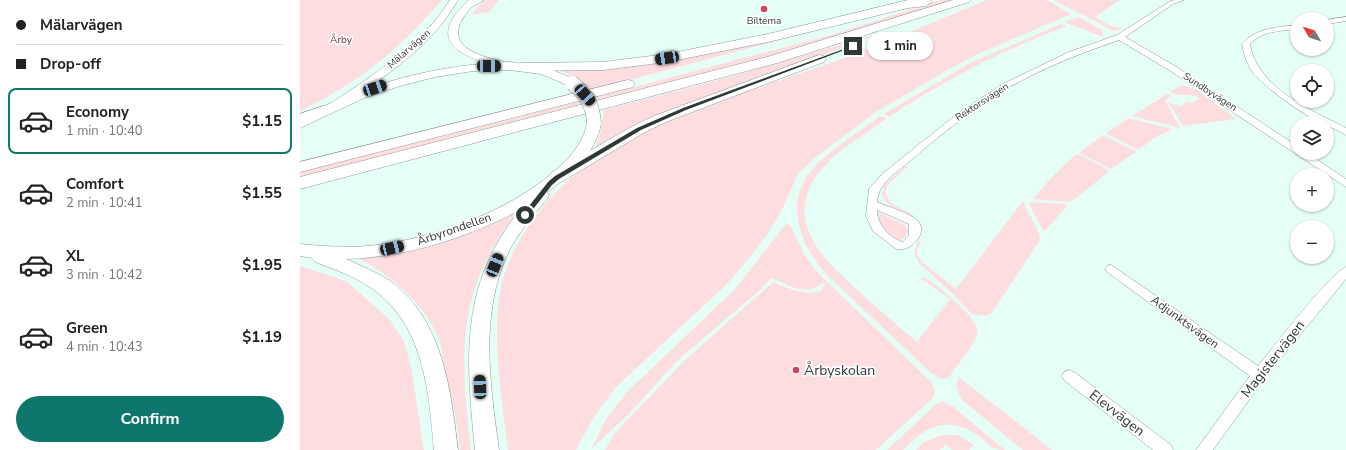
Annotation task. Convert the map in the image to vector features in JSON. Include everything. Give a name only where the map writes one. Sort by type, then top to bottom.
[{"type":"highway","points":[[554,180],[639,129],[660,119],[915,23],[966,0]]},
{"type":"highway","points":[[300,183],[772,60],[966,0]]},
{"type":"highway","points":[[518,67],[603,66],[667,58],[768,38],[908,4],[929,1]]},
{"type":"highway","points":[[300,167],[752,52],[929,1]]},
{"type":"highway","points":[[300,120],[330,107]]},
{"type":"main road","name":"Mälarvägen","points":[[330,107],[407,54],[442,20],[454,0]]},
{"type":"main road","points":[[474,0],[464,3],[452,30],[454,40],[462,50],[478,57],[518,67]]},
{"type":"main road","name":"Årbyrondellen","points":[[300,124],[330,107],[388,84],[417,76],[453,69],[489,66],[518,67],[546,72],[572,83],[590,101],[594,112],[594,123],[584,147],[578,156],[554,180],[504,212],[471,226],[435,238],[392,248],[342,253],[305,251]]},
{"type":"main road","points":[[487,450],[480,387],[478,342],[481,310],[490,278],[500,253],[512,232],[554,180]]},
{"type":"main road","points":[[305,251],[367,277],[385,288],[410,315],[419,330],[434,369],[440,398],[446,450]]},
{"type":"street","points":[[464,3],[481,0]]},
{"type":"street","name":"Rektorsvägen","points":[[873,204],[913,222],[915,226],[914,236],[906,244],[900,246],[894,243],[877,228],[872,216],[874,189],[886,176],[941,130],[1006,86],[1048,64],[1089,46],[1120,37],[1171,3],[1182,0]]},
{"type":"street","points":[[1334,21],[1346,20]]},
{"type":"street","points":[[1290,28],[1269,31],[1251,38],[1246,44],[1248,57],[1263,78],[1276,90],[1301,107],[1346,132]]},
{"type":"street","name":"Sundbyvägen","points":[[1120,37],[1172,68],[1290,145]]},
{"type":"street","points":[[1311,160],[1346,184]]},
{"type":"street","name":"Adjunktsvägen","points":[[1111,269],[1259,375]]},
{"type":"street","name":"Magistervägen","points":[[1204,450],[1259,375],[1328,290],[1346,271]]},
{"type":"street","name":"Elevvägen","points":[[1069,376],[1165,450]]},
{"type":"green space","name":"Årby","points":[[300,0],[442,0],[411,34],[377,63],[340,89],[300,111]]},
{"type":"green space","points":[[486,0],[499,0],[489,12],[471,15],[478,6]]},
{"type":"green space","points":[[940,0],[955,0],[823,42],[734,67],[600,102],[597,97],[834,34]]},
{"type":"green space","points":[[987,0],[1047,0],[1071,14],[980,53],[944,72],[876,112],[813,159],[798,174],[782,210],[767,235],[746,262],[726,285],[615,388],[592,420],[576,450],[508,450],[498,357],[498,309],[501,287],[507,267],[530,223],[561,188],[598,158],[639,134],[728,98],[819,67],[903,35]]},
{"type":"green space","points":[[1054,0],[1120,0],[1095,17],[1111,26],[1123,28],[1114,31]]},
{"type":"green space","points":[[1079,17],[1102,30],[1103,37],[1064,22]]},
{"type":"green space","points":[[840,24],[592,90],[577,78],[561,71],[647,65],[763,42]]},
{"type":"green space","points":[[1061,24],[1067,26],[1020,45],[975,66],[910,103],[889,117],[884,114],[970,63]]},
{"type":"green space","points":[[887,31],[646,121],[595,149],[600,135],[604,110],[733,76]]},
{"type":"green space","points":[[1183,85],[1197,90],[1236,119],[1183,126],[1168,102],[1180,107],[1187,102],[1192,103],[1200,98],[1192,95],[1178,95],[1170,92]]},
{"type":"green space","points":[[1167,94],[1172,96],[1165,100],[1180,128],[1132,116]]},
{"type":"green space","points":[[581,101],[584,107],[300,179],[300,171]]},
{"type":"green space","points":[[880,116],[887,118],[843,149],[820,171],[809,190],[805,208],[806,225],[813,241],[823,256],[836,270],[917,342],[950,299],[920,278],[925,277],[948,295],[966,312],[973,320],[977,328],[977,334],[965,355],[950,376],[945,379],[942,379],[930,372],[827,275],[818,264],[804,241],[800,228],[797,215],[797,202],[807,176],[821,160]]},
{"type":"green space","points":[[1129,118],[1172,130],[1157,136],[1140,149],[1136,149],[1106,133]]},
{"type":"green space","points":[[1103,135],[1136,152],[1111,169],[1079,153]]},
{"type":"green space","points":[[1075,155],[1080,155],[1107,169],[1108,172],[1075,199],[1068,202],[1033,199],[1051,178]]},
{"type":"green space","points":[[909,165],[888,185],[885,193],[892,204],[914,215],[913,216],[890,205],[886,202],[882,194],[884,185],[905,166]]},
{"type":"green space","points":[[1023,201],[1039,233],[1040,240],[991,314],[984,316],[972,314],[953,294],[919,263],[914,252],[918,241],[921,242],[917,250],[917,255],[922,262],[956,289]]},
{"type":"green space","points":[[1031,202],[1064,204],[1067,206],[1045,231],[1042,229],[1029,204]]},
{"type":"green space","points":[[516,210],[517,213],[497,241],[482,269],[472,297],[464,355],[467,417],[471,450],[460,450],[456,420],[445,372],[442,349],[434,329],[427,316],[395,282],[358,258],[396,253]]},
{"type":"green space","points":[[878,212],[905,225],[908,231],[904,238],[899,240],[895,239],[888,233],[882,225]]},
{"type":"green space","name":"Årbyskolan","points":[[786,224],[790,225],[805,255],[815,270],[932,383],[935,392],[933,398],[876,450],[605,450],[615,433],[684,361],[773,282],[797,291],[810,293],[822,290],[825,282],[810,290],[794,288],[772,278],[759,291],[679,359],[629,414],[592,448],[606,419],[627,392],[735,289]]},
{"type":"green space","points":[[300,266],[346,281],[390,320],[404,341],[411,367],[424,450],[300,450]]},
{"type":"green space","points":[[959,377],[1052,450],[1023,450],[962,400],[956,387]]},
{"type":"green space","points":[[942,401],[951,405],[1005,450],[993,448],[979,436],[967,430],[957,426],[947,425],[929,429],[903,450],[887,450],[936,404]]},
{"type":"green space","points":[[942,435],[958,435],[974,445],[969,450],[952,450],[946,444],[940,450],[916,450],[924,442]]},
{"type":"place","name":"Biltema","points":[[764,9]]},
{"type":"place","name":"Årbyskolan","points":[[796,370]]},
{"type":"route","points":[[525,215],[550,183],[557,177],[639,129],[684,109],[853,46]]}]
